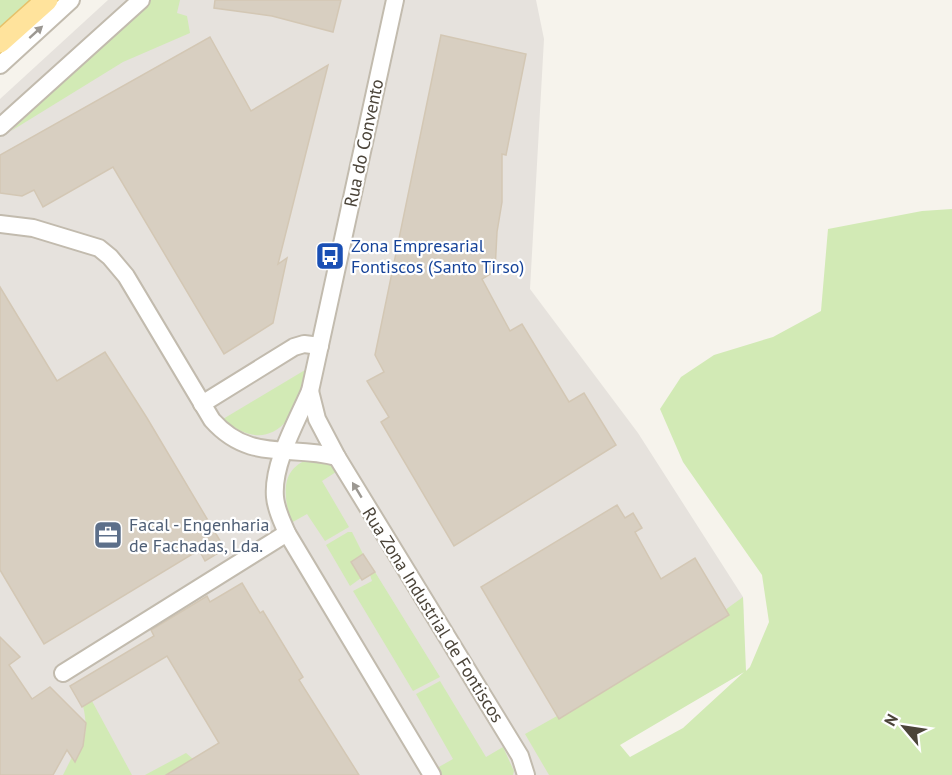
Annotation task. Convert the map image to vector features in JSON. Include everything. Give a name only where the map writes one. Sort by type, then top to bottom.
[{"type":"main road","points":[[0,42],[47,0]]},
{"type":"street","points":[[0,65],[71,0]]},
{"type":"street","points":[[0,127],[141,0]]},
{"type":"street","name":"Rua do Convento","points":[[310,391],[395,0]]},
{"type":"street","points":[[0,224],[33,228],[99,249],[110,257],[126,276],[202,404],[223,433],[241,443],[262,449],[311,452],[337,457]]},
{"type":"street","points":[[202,404],[294,348],[304,344],[320,346]]},
{"type":"street","points":[[310,391],[284,452],[275,485],[275,498],[286,533],[432,775]]},
{"type":"street","name":"Rua Zona Industrial de Fontiscos","points":[[310,391],[317,419],[337,457],[520,756],[526,775]]},
{"type":"street","points":[[63,673],[286,533]]},
{"type":"shaded area","points":[[108,0],[536,0],[544,39],[530,289],[638,433],[743,597],[745,671],[567,775],[0,775],[0,99]]},
{"type":"green space","points":[[0,0],[33,0],[0,29]]},
{"type":"green space","points":[[150,0],[180,0],[177,13],[187,16],[190,33],[123,62],[11,131]]},
{"type":"green space","points":[[952,209],[952,775],[549,775],[525,734],[557,716],[559,718],[728,616],[725,610],[743,597],[746,671],[750,667],[769,622],[762,575],[683,462],[660,409],[681,377],[714,355],[773,337],[821,311],[828,229],[922,211]],"holes":[[[744,672],[683,728],[630,757],[620,745]]]},
{"type":"green space","points":[[305,370],[299,395],[291,414],[280,427],[272,432],[264,435],[248,434],[223,419]]},
{"type":"green space","points":[[307,460],[323,462],[330,465],[336,472],[322,481],[349,527],[325,541],[307,514],[291,523],[289,514],[286,496],[288,479],[291,471]]},
{"type":"green space","points":[[352,532],[363,554],[351,562],[361,578],[350,586],[326,545]]},
{"type":"green space","points":[[375,572],[440,677],[413,691],[353,591],[372,581],[370,575]]},
{"type":"green space","points":[[440,681],[486,757],[503,747],[514,771],[513,775],[442,775],[437,768],[453,759],[416,694]]},
{"type":"green space","points":[[92,701],[132,775],[63,775],[72,757],[76,761],[82,747],[86,728],[83,706]]},
{"type":"green space","points":[[186,753],[193,759],[166,775],[145,775]]},
{"type":"building","points":[[215,0],[341,0],[333,32],[272,16],[214,8]]},
{"type":"building","points":[[441,35],[526,54],[506,155],[502,154],[502,202],[497,232],[495,271],[482,279],[510,331],[522,324],[569,402],[584,393],[616,445],[454,546],[381,422],[389,417],[367,381],[384,372],[375,355]]},
{"type":"building","points":[[210,37],[251,111],[328,65],[278,264],[287,258],[273,323],[224,354],[113,167],[43,207],[34,190],[22,196],[0,193],[0,155]]},
{"type":"building","points":[[0,287],[57,381],[105,352],[225,549],[205,561],[199,550],[44,644],[0,570]]},
{"type":"building","points":[[617,505],[625,518],[633,513],[642,528],[635,532],[661,579],[695,558],[729,615],[559,719],[481,587]]},
{"type":"building","points":[[363,554],[375,572],[362,580],[351,562]]},
{"type":"building","points":[[242,583],[260,613],[263,611],[303,677],[299,680],[359,775],[166,775],[219,743],[167,656],[82,707],[70,686],[154,636],[151,630],[207,596],[210,602]]},
{"type":"building","points":[[0,637],[20,657],[9,665],[32,699],[50,687],[86,723],[83,746],[75,762],[67,750],[53,775],[0,775]]},
{"type":"place","name":"Zona Empresarial Fontiscos (Santo Tirso)","points":[[330,256]]},
{"type":"place","name":"Facal - Engenharia de Fachadas, Lda.","points":[[108,535]]}]
